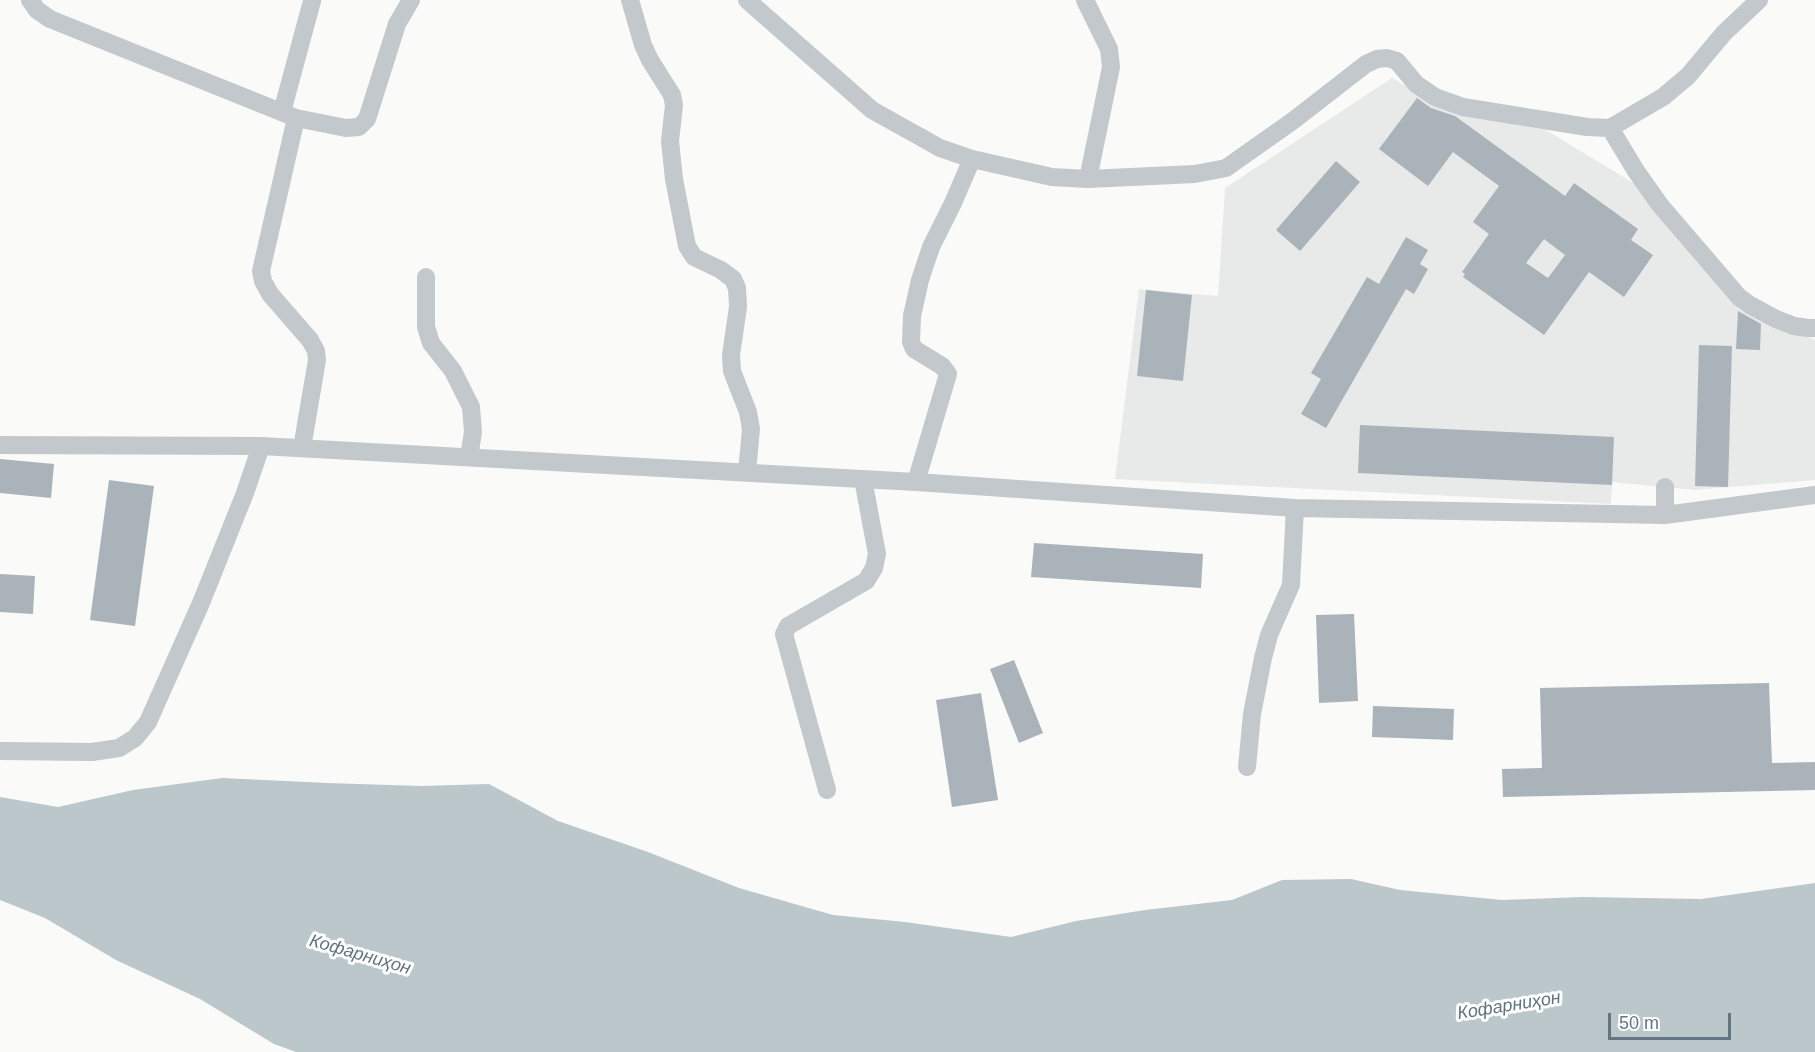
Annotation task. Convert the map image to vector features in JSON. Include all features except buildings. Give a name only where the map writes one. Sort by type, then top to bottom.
[{"type":"street","points":[[30,0],[37,10],[50,19],[289,115],[346,128],[358,127],[367,119],[397,24],[411,0]]},
{"type":"street","points":[[630,0],[643,45],[672,95],[674,105],[670,141],[674,179],[687,246],[694,256],[733,279],[737,288],[738,307],[731,355],[732,371],[748,412],[751,429],[747,472]]},
{"type":"street","points":[[747,0],[872,110],[940,148],[972,159],[1052,177],[1088,179],[1195,174],[1226,168],[1294,120],[1366,64],[1387,58],[1397,61],[1416,84],[1435,97],[1463,107],[1587,127],[1610,128],[1663,97],[1688,76],[1724,33],[1759,0]]},
{"type":"street","points":[[1085,0],[1110,49],[1111,67],[1088,179]]},
{"type":"street","points":[[302,448],[317,360],[316,351],[310,340],[270,294],[261,271],[312,1]]},
{"type":"street","points":[[1610,128],[1660,205],[1739,297],[1776,319],[1794,326],[1815,328]]},
{"type":"street","points":[[916,482],[948,374],[942,366],[914,349],[911,342],[912,316],[920,280],[931,247],[972,159]]},
{"type":"street","points":[[426,277],[426,327],[431,343],[453,371],[471,407],[472,432],[469,457]]},
{"type":"street","points":[[0,446],[261,446],[916,482],[1295,508],[1665,515],[1815,495]]},
{"type":"street","points":[[0,751],[92,753],[119,748],[135,738],[148,722],[201,603],[245,493],[261,446]]},
{"type":"street","points":[[827,790],[784,634],[788,626],[866,580],[874,568],[877,554],[863,479]]},
{"type":"street","points":[[1665,487],[1665,515]]},
{"type":"street","points":[[1247,767],[1252,714],[1263,658],[1269,635],[1291,585],[1295,508]]},
{"type":"shaded area","points":[[1392,78],[1454,113],[1546,130],[1648,192],[1741,301],[1815,340],[1815,480],[1694,490],[1612,482],[1611,504],[1115,479],[1139,289],[1218,296],[1225,188]]},
{"type":"water","name":"Кофарниҳон","points":[[222,778],[421,786],[489,784],[558,821],[648,852],[739,888],[833,915],[905,922],[1011,937],[1076,921],[1232,900],[1282,880],[1351,879],[1400,890],[1502,900],[1583,897],[1701,899],[1815,883],[1815,1052],[296,1052],[274,1044],[200,999],[116,960],[45,918],[0,900],[0,797],[58,807],[133,790]]}]
